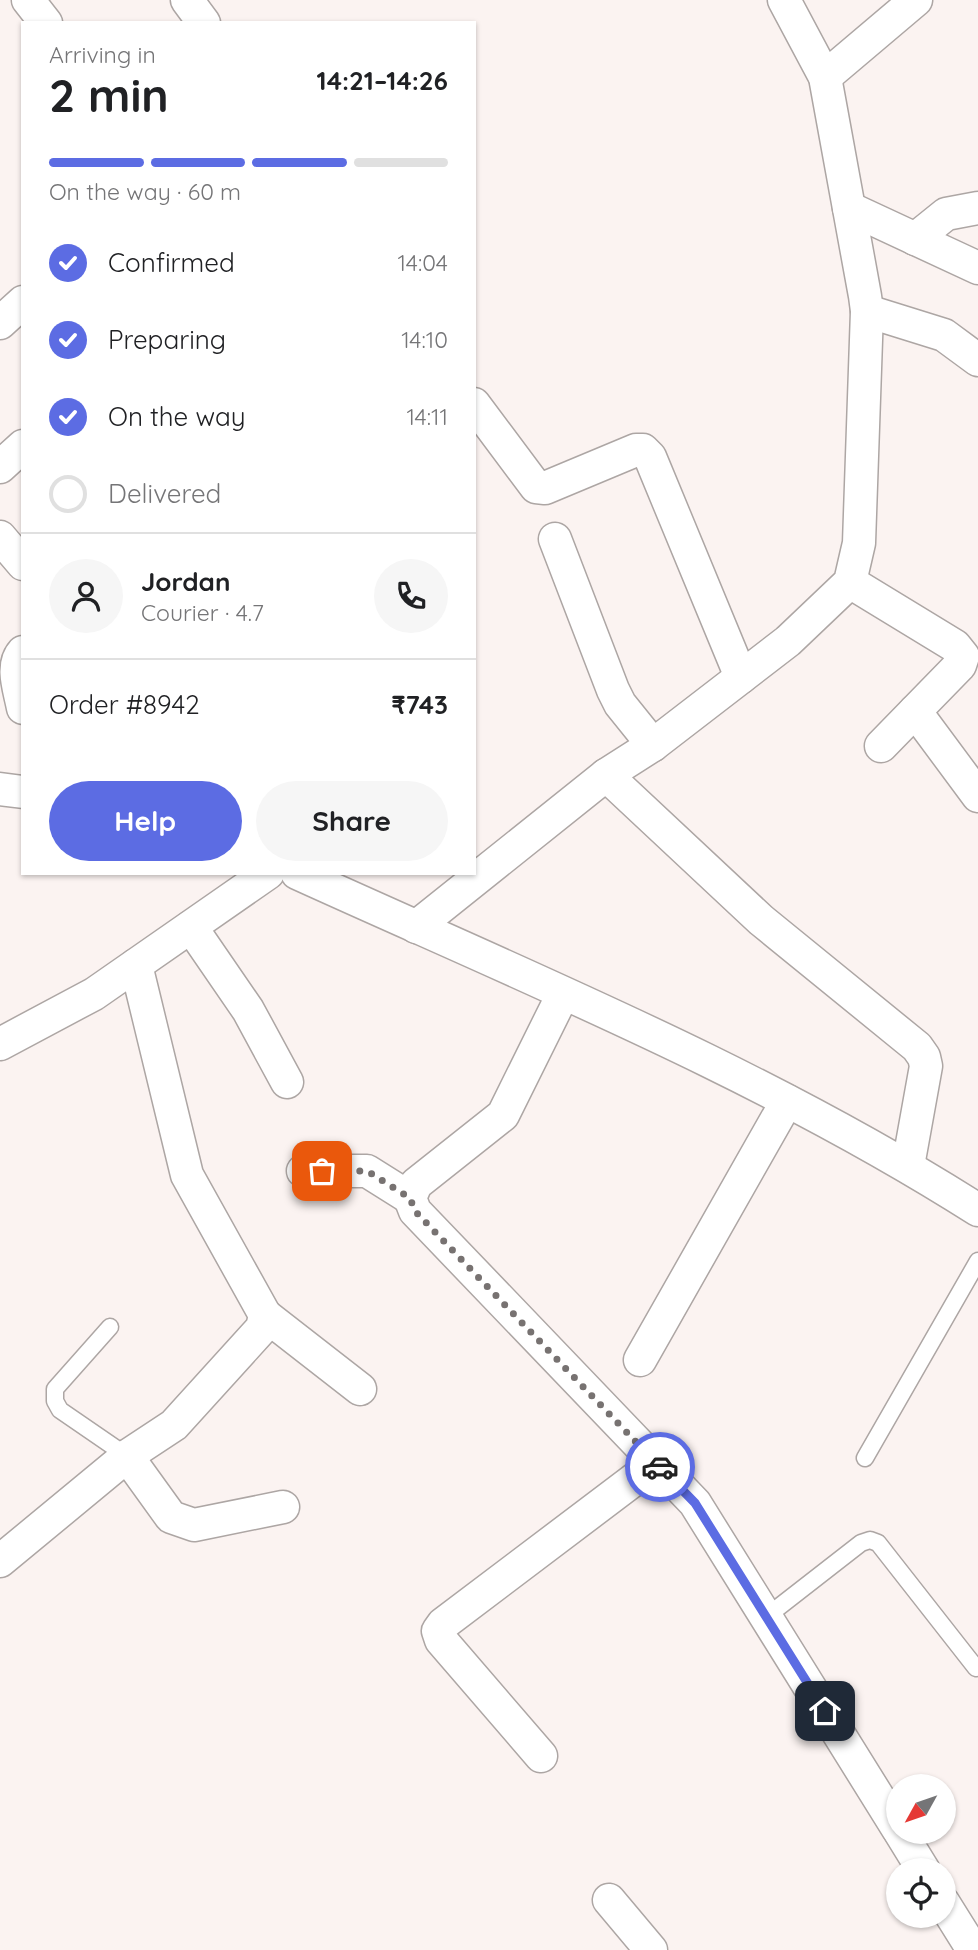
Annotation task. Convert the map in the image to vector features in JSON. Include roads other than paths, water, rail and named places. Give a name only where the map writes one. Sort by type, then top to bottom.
[{"type":"street","points":[[28,0],[44,21]]},
{"type":"street","points":[[187,0],[203,21]]},
{"type":"street","points":[[416,927],[606,775],[653,745],[788,641],[850,582],[859,543],[867,311],[825,77],[784,0]]},
{"type":"street","points":[[825,77],[916,0]]},
{"type":"street","points":[[849,208],[978,268]]},
{"type":"street","points":[[915,239],[946,214],[978,208]]},
{"type":"street","points":[[0,323],[21,304]]},
{"type":"street","points":[[867,311],[944,335],[978,360]]},
{"type":"street","points":[[476,407],[536,486],[545,488],[636,450],[643,450],[650,457],[741,677]]},
{"type":"street","points":[[0,467],[21,448]]},
{"type":"street","points":[[0,537],[21,562]]},
{"type":"street","points":[[555,540],[613,690],[653,745]]},
{"type":"street","points":[[850,582],[955,646],[963,656],[960,665],[881,746]]},
{"type":"street","points":[[21,655],[16,668],[21,697]]},
{"type":"street","points":[[915,711],[978,796]]},
{"type":"street","points":[[606,775],[761,920],[918,1047],[926,1066],[908,1166]]},
{"type":"street","points":[[0,789],[21,792]]},
{"type":"street","points":[[0,1044],[94,995],[265,875]]},
{"type":"street","points":[[302,875],[724,1067],[908,1166],[978,1210]]},
{"type":"street","points":[[191,927],[244,1003],[288,1082]]},
{"type":"street","points":[[136,965],[187,1175],[265,1315],[360,1389]]},
{"type":"street","points":[[410,1198],[416,1184],[503,1115],[563,994]]},
{"type":"street","points":[[640,1360],[787,1101]]},
{"type":"street","points":[[303,1171],[367,1171],[410,1198],[415,1211],[695,1503],[886,1810]]},
{"type":"street","points":[[11,1552],[127,1456],[185,1415],[262,1328],[265,1315]]},
{"type":"street","points":[[127,1456],[171,1517],[194,1525],[282,1507]]},
{"type":"street","points":[[541,1756],[441,1640],[438,1631],[443,1624],[656,1463]]},
{"type":"street","points":[[609,1900],[651,1950]]},
{"type":"street","points":[[956,1923],[973,1950]]},
{"type":"lane","points":[[865,1458],[978,1261]]},
{"type":"lane","points":[[110,1327],[55,1389],[55,1401],[60,1410],[127,1456]]},
{"type":"lane","points":[[766,1617],[861,1543],[870,1540],[878,1543],[976,1668]]}]
